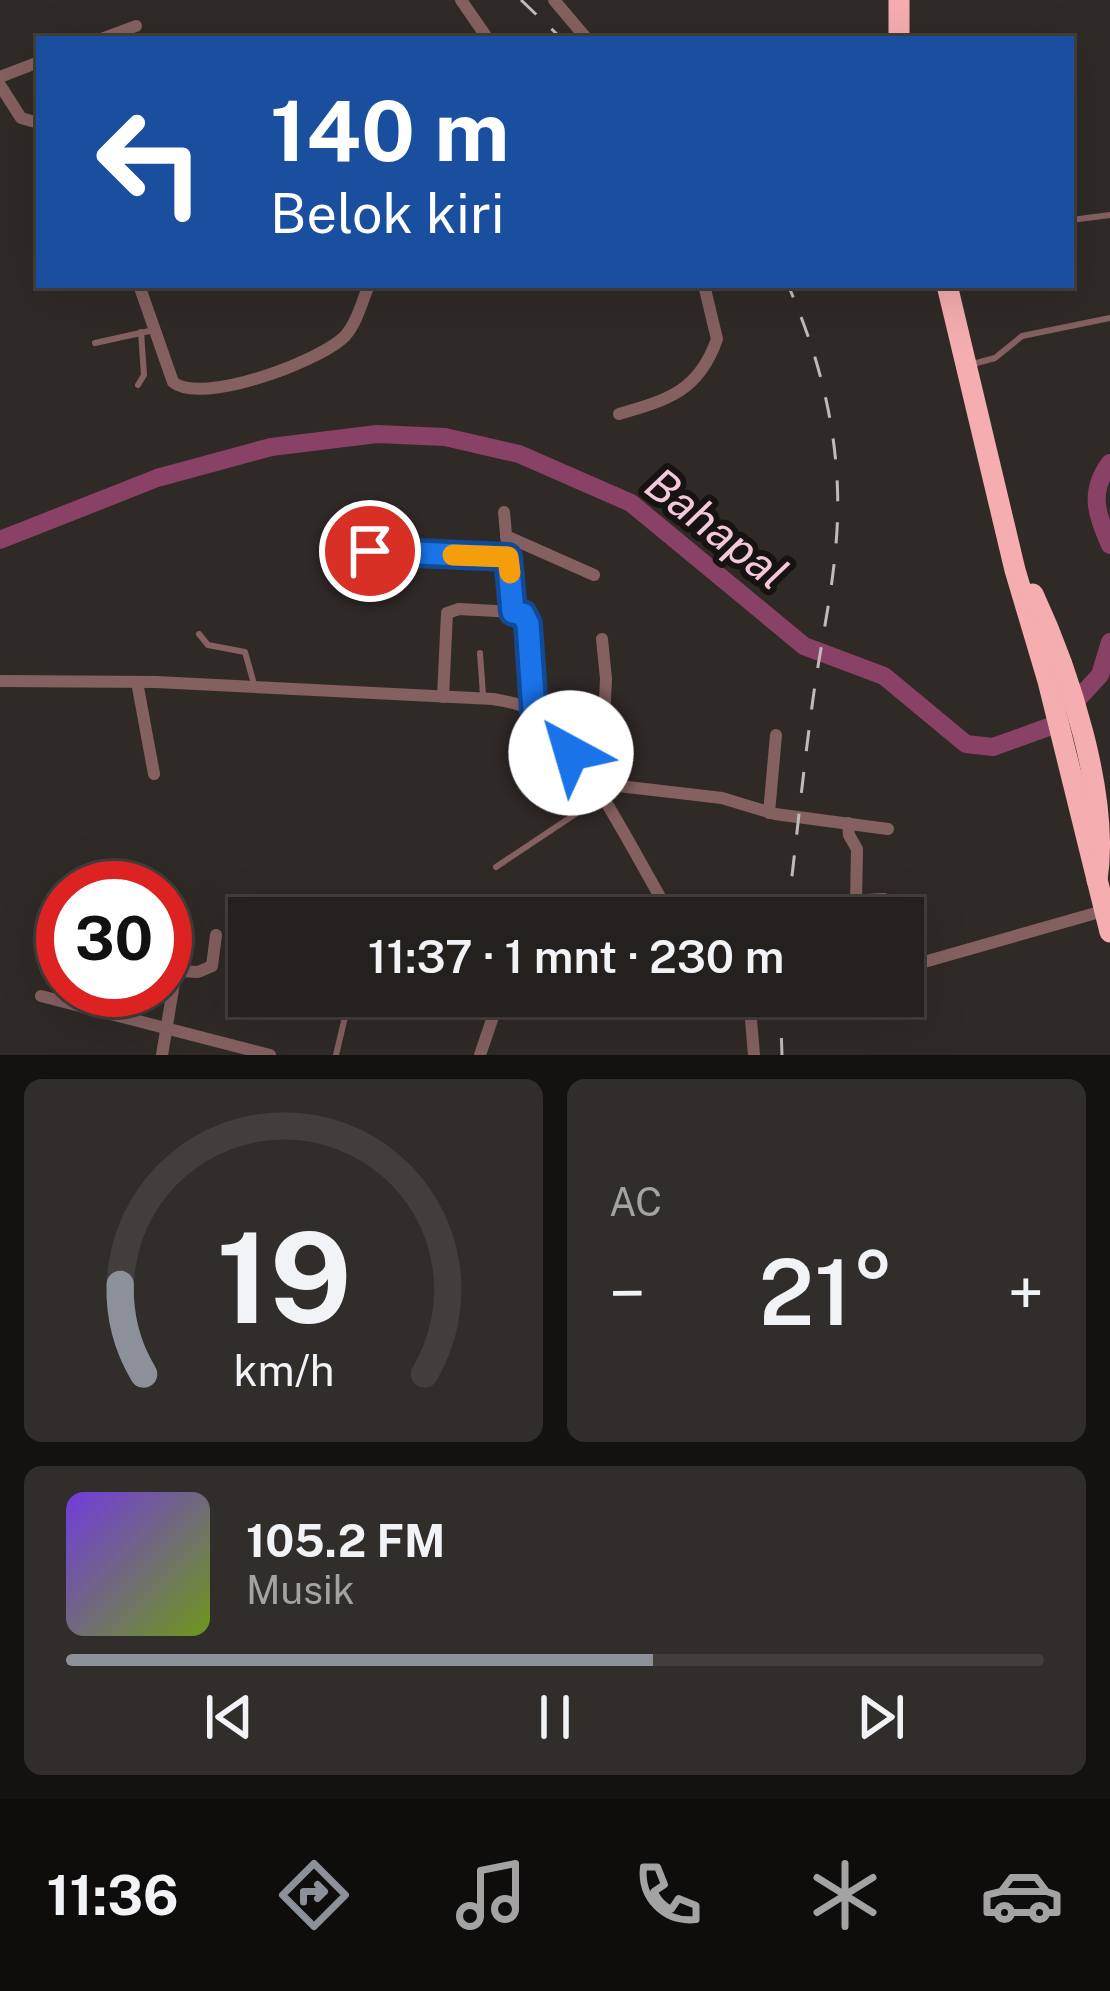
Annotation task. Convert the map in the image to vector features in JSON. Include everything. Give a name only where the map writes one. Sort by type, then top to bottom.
[{"type":"highway","points":[[898,0],[899,36]]},
{"type":"highway","points":[[948,288],[1015,570],[1048,681],[1075,744]]},
{"type":"highway","points":[[1015,570],[1030,589],[1067,666],[1075,744],[1102,870],[1106,922]]},
{"type":"street","points":[[460,0],[486,36]]},
{"type":"street","points":[[554,0],[584,36]]},
{"type":"street","points":[[108,36],[136,26]]},
{"type":"street","points":[[36,63],[0,81],[21,118],[36,122]]},
{"type":"street","points":[[140,288],[147,331],[173,382],[191,392],[256,379],[344,338],[368,288]]},
{"type":"street","points":[[619,414],[680,394],[691,385],[717,339],[705,288]]},
{"type":"street","points":[[504,512],[513,612]]},
{"type":"street","points":[[506,536],[593,575]]},
{"type":"street","points":[[370,551],[508,557]]},
{"type":"street","points":[[443,697],[447,614],[459,609],[513,612],[523,614],[528,624],[534,711]]},
{"type":"street","points":[[598,788],[606,679],[602,639]]},
{"type":"street","points":[[0,681],[137,682],[507,701],[534,711],[548,723],[598,788],[660,897]]},
{"type":"street","points":[[137,682],[154,774]]},
{"type":"street","points":[[769,813],[776,735]]},
{"type":"street","points":[[598,788],[722,798],[769,813],[888,829]]},
{"type":"street","points":[[848,823],[856,849],[856,897]]},
{"type":"street","points":[[924,963],[1106,922]]},
{"type":"street","points":[[192,972],[212,966],[216,935]]},
{"type":"street","points":[[142,1017],[270,1055]]},
{"type":"street","points":[[162,1055],[168,1017]]},
{"type":"street","points":[[480,1055],[493,1017]]},
{"type":"street","points":[[751,1017],[754,1055]]},
{"type":"lane","points":[[1074,220],[1110,215]]},
{"type":"lane","points":[[967,365],[995,358],[1022,336],[1110,318]]},
{"type":"lane","points":[[95,343],[147,331],[144,375],[138,385]]},
{"type":"lane","points":[[200,634],[208,645],[245,652],[254,688]]},
{"type":"lane","points":[[481,653],[484,699]]},
{"type":"lane","points":[[496,867],[598,788]]},
{"type":"lane","points":[[336,1055],[345,1017]]},
{"type":"waterway","name":"Bahapal","points":[[0,540],[157,478],[271,447],[377,434],[445,437],[519,454],[631,503],[804,646],[884,676],[966,744],[993,747],[1054,725],[1100,675],[1110,642]]},
{"type":"waterway","name":"Bahapal","points":[[1110,463],[1097,494],[1110,545]]},
{"type":"railway","points":[[521,0],[559,36]]},
{"type":"railway","points":[[789,288],[821,379],[834,444],[838,510],[789,897]]},
{"type":"railway","points":[[781,1017],[782,1055]]},
{"type":"slow traffic","points":[[453,555],[508,557],[510,573]]},
{"type":"route","points":[[370,551],[508,557],[513,612],[523,614],[528,624],[534,711],[571,753]]}]
